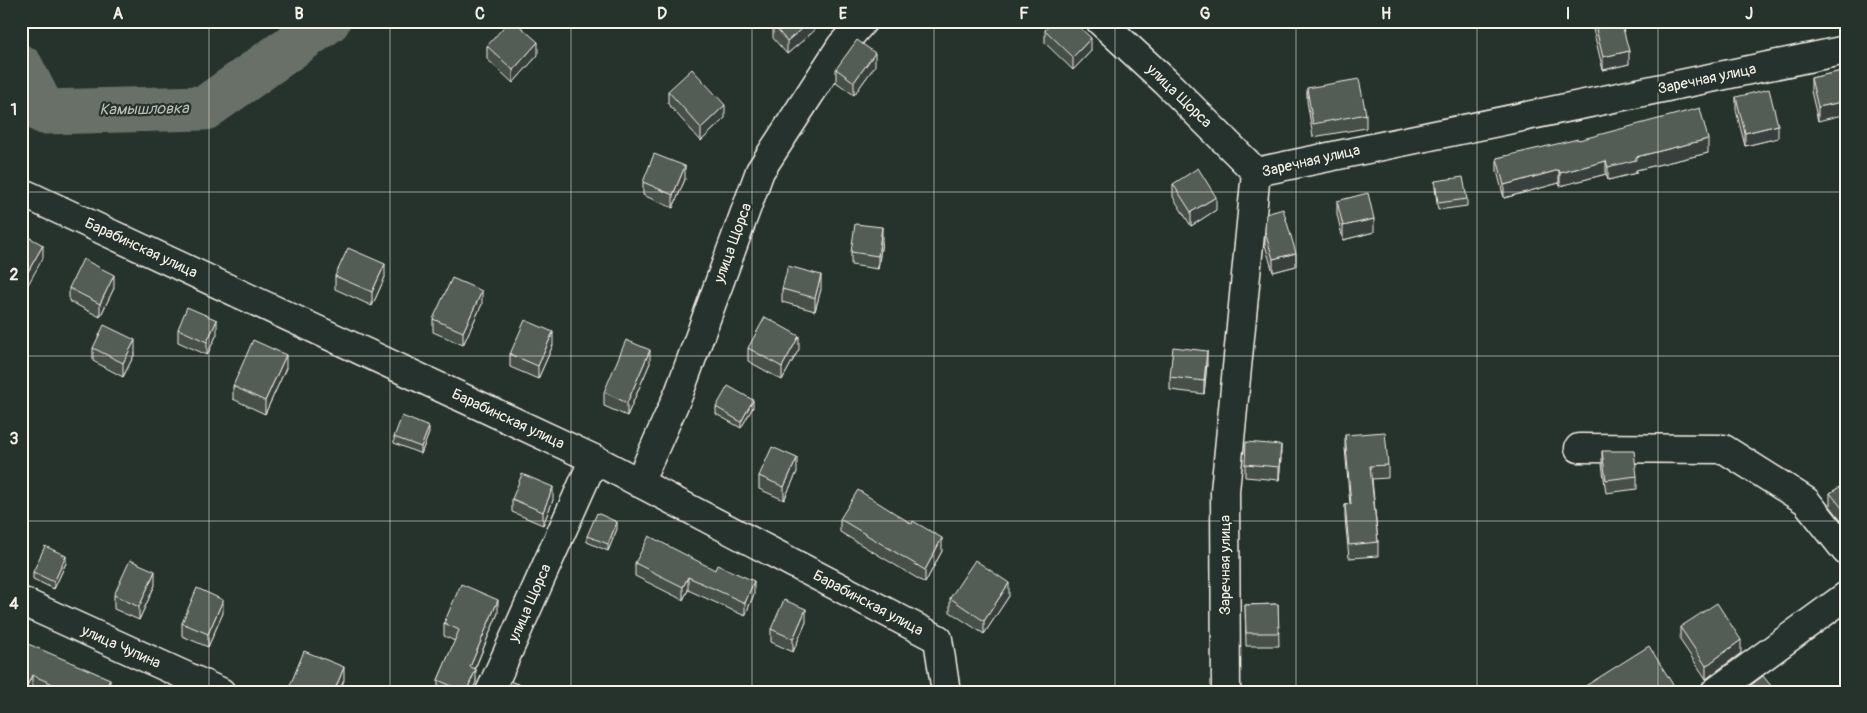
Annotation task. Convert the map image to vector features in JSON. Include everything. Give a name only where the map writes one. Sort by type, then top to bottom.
[{"type":"street","name":"улица Щорса","points":[[639,483],[679,393],[760,171],[841,46],[862,21]]},
{"type":"street","name":"улица Щорса","points":[[1100,21],[1166,82],[1256,172]]},
{"type":"street","name":"Заречная улица","points":[[1226,692],[1225,491],[1256,172],[1846,50]]},
{"type":"street","name":"Барабинская улица","points":[[21,192],[594,459],[938,639],[946,692]]},
{"type":"street","points":[[1578,448],[1724,449],[1806,501],[1846,551]]},
{"type":"street","name":"улица Щорса","points":[[490,692],[594,459]]},
{"type":"street","points":[[1715,692],[1846,596]]},
{"type":"street","name":"улица Чупина","points":[[21,601],[221,692]]},
{"type":"building","points":[[509,21],[514,21],[538,42],[513,70],[487,46]]},
{"type":"building","points":[[778,21],[811,21],[787,41],[773,25]]},
{"type":"building","points":[[1053,21],[1073,21],[1091,38],[1073,57],[1045,30]]},
{"type":"building","points":[[1594,21],[1621,21],[1629,51],[1603,57]]},
{"type":"building","points":[[857,40],[875,53],[854,82],[836,69]]},
{"type":"building","points":[[692,69],[725,105],[701,128],[668,91]]},
{"type":"building","points":[[1846,70],[1846,101],[1818,107],[1811,78]]},
{"type":"building","points":[[1359,79],[1366,114],[1313,124],[1307,88]]},
{"type":"building","points":[[1769,89],[1778,125],[1745,133],[1736,97]]},
{"type":"building","points":[[1700,108],[1708,139],[1636,157],[1636,160],[1608,167],[1606,161],[1560,173],[1559,170],[1504,185],[1497,158],[1579,140]]},
{"type":"building","points":[[654,154],[685,166],[673,195],[643,182]]},
{"type":"building","points":[[1198,168],[1216,197],[1191,212],[1173,184]]},
{"type":"building","points":[[1463,177],[1467,199],[1438,203],[1435,181]]},
{"type":"building","points":[[1368,193],[1374,219],[1343,226],[1337,201]]},
{"type":"building","points":[[1283,209],[1296,253],[1273,259],[1265,232],[1266,214]]},
{"type":"building","points":[[855,224],[882,227],[878,256],[851,252]]},
{"type":"building","points":[[21,233],[43,245],[21,284]]},
{"type":"building","points":[[348,248],[385,264],[372,292],[335,276]]},
{"type":"building","points":[[83,259],[114,275],[100,304],[69,288]]},
{"type":"building","points":[[788,266],[821,275],[815,298],[782,289]]},
{"type":"building","points":[[452,278],[482,291],[463,332],[433,319]]},
{"type":"building","points":[[187,307],[217,320],[207,342],[178,329]]},
{"type":"building","points":[[765,317],[799,336],[782,367],[748,348]]},
{"type":"building","points":[[525,320],[553,332],[538,366],[510,354]]},
{"type":"building","points":[[104,325],[135,340],[123,363],[93,348]]},
{"type":"building","points":[[253,340],[286,355],[265,401],[233,386]]},
{"type":"building","points":[[626,340],[650,350],[627,403],[604,392]]},
{"type":"building","points":[[1173,347],[1207,351],[1204,381],[1170,377]]},
{"type":"building","points":[[728,386],[753,400],[741,422],[716,407]]},
{"type":"building","points":[[402,416],[429,427],[421,447],[394,437]]},
{"type":"building","points":[[1385,432],[1388,465],[1370,466],[1378,542],[1349,545],[1345,505],[1351,504],[1345,435]]},
{"type":"building","points":[[1246,442],[1281,445],[1279,467],[1245,464]]},
{"type":"building","points":[[772,447],[797,458],[784,487],[759,476]]},
{"type":"building","points":[[1602,451],[1634,451],[1637,476],[1606,480]]},
{"type":"building","points":[[522,474],[553,487],[543,512],[512,499]]},
{"type":"building","points":[[1846,483],[1846,513],[1830,493]]},
{"type":"building","points":[[858,490],[912,524],[913,521],[942,538],[925,570],[840,519]]},
{"type":"building","points":[[597,513],[617,522],[608,544],[587,536]]},
{"type":"building","points":[[649,536],[715,570],[717,565],[754,581],[745,603],[688,577],[683,587],[635,563]]},
{"type":"building","points":[[45,546],[66,556],[54,582],[33,572]]},
{"type":"building","points":[[130,560],[155,571],[139,607],[114,595]]},
{"type":"building","points":[[975,560],[1009,583],[984,621],[950,598]]},
{"type":"building","points":[[461,584],[498,600],[470,667],[476,669],[466,692],[438,680],[459,630],[444,623]]},
{"type":"building","points":[[197,588],[223,600],[208,634],[182,623]]},
{"type":"building","points":[[784,600],[806,609],[793,639],[771,629]]},
{"type":"building","points":[[1717,603],[1741,640],[1706,666],[1680,627]]},
{"type":"building","points":[[1278,604],[1279,633],[1246,633],[1245,605]]},
{"type":"building","points":[[21,641],[110,679],[105,692],[71,692],[32,675],[27,686],[21,684]]},
{"type":"building","points":[[1649,646],[1675,688],[1670,692],[1576,692]]},
{"type":"building","points":[[304,651],[344,667],[334,692],[298,692],[289,688]]},
{"type":"building","points":[[1763,676],[1776,692],[1742,692]]},
{"type":"building","points":[[510,681],[538,692],[506,692]]},
{"type":"waterway","name":"Камышловка","points":[[21,67],[44,112],[205,108],[328,21]]}]
